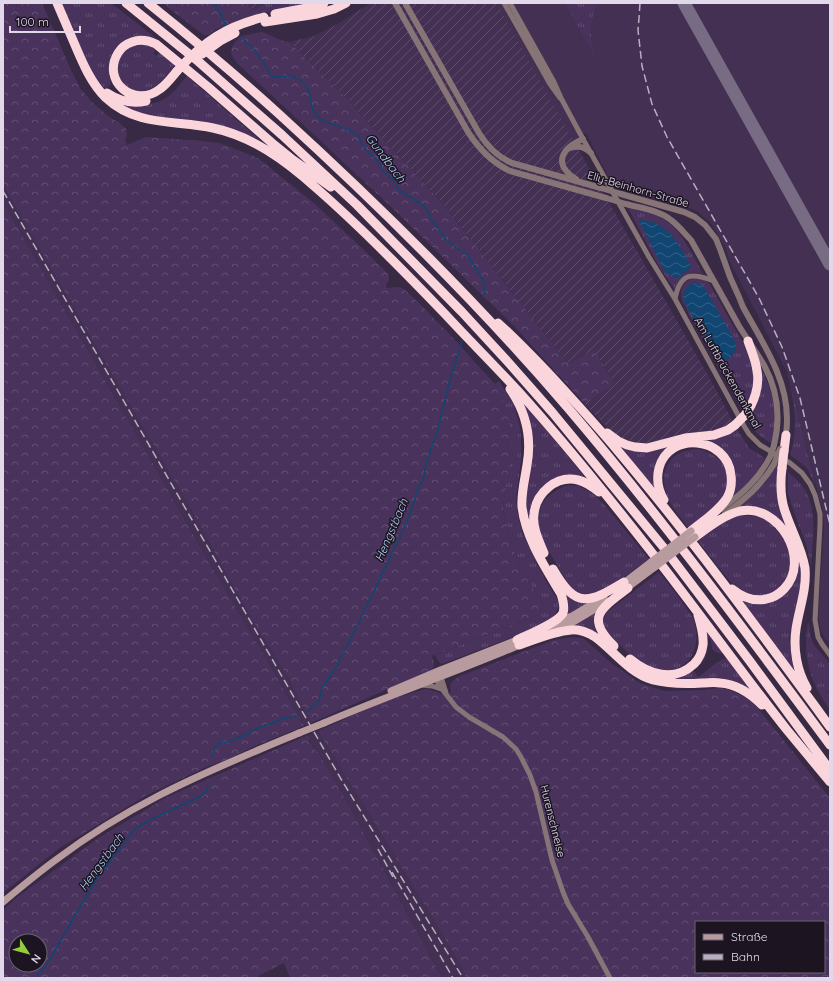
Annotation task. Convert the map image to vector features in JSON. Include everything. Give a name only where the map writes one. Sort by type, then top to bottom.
[{"type":"highway","points":[[57,3],[85,69],[102,93],[122,110],[143,119],[214,128],[229,133],[248,140],[298,172]]},
{"type":"highway","points":[[126,3],[199,62],[282,135],[357,205],[462,312],[508,362],[552,412],[664,548],[830,770]]},
{"type":"highway","points":[[148,3],[208,52],[279,114],[388,216],[527,362],[567,407],[671,533],[830,745]]},
{"type":"highway","points":[[265,19],[324,3]]},
{"type":"highway","points":[[95,84],[104,92],[117,99],[131,102],[155,98],[164,92],[204,44],[230,28],[245,22],[317,14],[334,9],[346,3]]},
{"type":"highway","points":[[179,73],[160,89],[148,96],[141,96],[130,94],[120,86],[115,77],[113,68],[118,53],[126,44],[139,40],[152,42],[162,48],[186,68],[293,160],[357,205]]},
{"type":"highway","points":[[272,143],[298,172],[345,214],[403,270],[536,411],[695,608],[754,688],[830,782]]},
{"type":"highway","points":[[472,303],[495,320],[538,361],[690,533]]},
{"type":"highway","points":[[592,421],[621,443],[639,448],[653,447],[685,438],[714,435],[728,430],[735,426],[745,415],[755,396],[758,371],[748,341]]},
{"type":"highway","points":[[497,369],[513,392],[523,413],[528,430],[528,462],[522,497],[522,508],[526,523],[532,541],[561,594],[564,603],[563,612],[558,619],[518,643]]},
{"type":"highway","points":[[786,434],[782,450],[775,464],[785,512],[800,548],[805,570],[804,592],[795,637],[796,655],[805,685],[818,709]]},
{"type":"highway","points":[[690,533],[723,503],[729,494],[732,483],[730,468],[724,457],[711,446],[699,443],[685,444],[676,447],[665,456],[657,475],[657,484],[660,494],[690,533],[716,573],[830,727]]},
{"type":"highway","points":[[614,506],[596,489],[585,483],[575,480],[562,481],[553,484],[539,498],[534,514],[534,523],[540,543],[549,561],[564,586],[574,595],[582,599],[595,598],[626,585]]},
{"type":"highway","points":[[690,533],[726,516],[740,511],[751,510],[760,512],[772,519],[781,528],[791,545],[795,563],[793,576],[789,583],[776,596],[756,600],[741,596],[716,573]]},
{"type":"highway","points":[[626,585],[601,612],[598,620],[598,626],[605,637],[624,654],[639,666],[655,673],[670,675],[680,673],[691,666],[699,658],[703,648],[703,638],[695,608]]},
{"type":"highway","points":[[518,643],[570,630],[586,632],[598,639],[632,668],[648,678],[670,683],[720,683],[743,690],[760,702],[793,737]]},
{"type":"main road","points":[[3,902],[58,858],[123,816],[157,797],[228,762],[368,704],[420,685],[518,643],[572,616],[626,585],[653,565],[690,533]]},
{"type":"main road","points":[[368,704],[397,688],[439,676]]},
{"type":"street","name":"Elly-Beinhorn-Straße","points":[[395,3],[468,132],[483,152],[502,167],[510,171],[659,213],[675,223],[691,240],[748,341],[764,365],[774,389],[777,402],[778,426],[774,445],[775,464],[753,492],[690,533]]},
{"type":"street","name":"Elly-Beinhorn-Straße","points":[[405,3],[478,133],[491,149],[502,158],[512,163],[670,207],[684,212],[700,221],[709,230],[720,249],[743,307],[778,372],[786,400],[786,434]]},
{"type":"street","name":"Am Luftbrückendenkmal","points":[[504,3],[550,84],[562,100]]},
{"type":"street","name":"Am Luftbrückendenkmal","points":[[510,3],[554,82],[583,139],[649,257],[675,299],[750,434],[760,445],[799,470],[813,490],[818,504],[820,525],[815,620],[818,637],[830,655]]},
{"type":"street","points":[[583,139],[572,145],[564,154],[562,159],[564,169],[570,175],[584,183]]},
{"type":"street","points":[[567,150],[579,146],[591,153]]},
{"type":"street","points":[[675,299],[680,284],[686,278],[694,275],[714,280]]},
{"type":"street","name":"Hurenschneise","points":[[439,676],[438,684],[441,689],[462,712],[503,737],[516,749],[521,757],[536,792],[552,860],[563,892],[568,904],[610,978]]},
{"type":"street","name":"Hurenschneise","points":[[439,676],[446,694]]},
{"type":"street","points":[[420,685],[432,686],[441,689]]},
{"type":"shaded area","points":[[245,3],[266,3],[254,10]]},
{"type":"shaded area","points":[[371,3],[497,3],[573,140],[713,384],[733,422],[727,426],[715,430],[655,443],[637,443],[622,439],[611,432],[584,403],[615,385],[594,350],[568,364],[447,209],[345,97],[289,42],[314,36],[339,23]]},
{"type":"shaded area","points":[[410,3],[830,3],[830,643],[821,632],[818,616],[824,526],[822,509],[791,385],[787,372],[730,262],[726,249],[711,223],[695,210],[613,186],[586,133],[568,143]]},
{"type":"shaded area","points":[[3,185],[188,504],[251,618],[289,679],[311,723],[304,726],[213,569],[3,202]]},
{"type":"shaded area","points":[[318,731],[449,945],[467,978],[442,978],[343,795],[318,752],[309,740],[308,735]]},
{"type":"green space","points":[[3,3],[42,3],[80,88],[92,102],[126,129],[127,136],[125,139],[127,145],[146,137],[203,141],[220,143],[258,158],[315,204],[363,249],[388,274],[389,280],[386,285],[387,288],[399,287],[404,289],[457,342],[495,384],[503,402],[510,427],[512,447],[503,506],[505,521],[520,569],[544,605],[538,615],[432,656],[434,666],[431,670],[311,723],[289,679],[251,618],[188,504],[3,185]]},
{"type":"green space","points":[[62,3],[111,3],[156,38],[144,36],[134,37],[125,40],[118,45],[113,52],[110,61],[109,72],[111,84],[105,89],[92,73]]},
{"type":"green space","points":[[162,3],[245,3],[254,10],[238,16],[235,22],[214,30],[209,35],[204,35]]},
{"type":"green space","points":[[266,3],[308,3],[269,13],[267,12],[253,15],[235,22],[238,16],[254,10]]},
{"type":"green space","points":[[565,3],[598,3],[593,16],[591,29],[595,57]]},
{"type":"green space","points":[[262,32],[289,42],[345,97],[447,209],[568,364],[594,350],[615,385],[584,403],[514,326],[384,200],[237,63],[231,52],[235,42],[241,36]]},
{"type":"green space","points":[[139,44],[148,45],[156,49],[153,53],[157,56],[160,52],[174,64],[169,74],[161,81],[148,90],[137,91],[127,87],[120,80],[117,70],[119,60],[126,50]]},
{"type":"green space","points":[[187,76],[265,145],[239,133],[150,118],[122,107],[124,105],[156,103],[174,91]]},
{"type":"green space","points":[[3,202],[304,726],[257,745],[226,760],[206,767],[145,796],[61,847],[3,893]]},
{"type":"green space","points":[[628,208],[655,215],[664,219],[671,225],[684,240],[703,274],[693,272],[681,277],[675,290],[657,263]]},
{"type":"green space","points":[[695,278],[703,279],[709,283],[749,354],[753,369],[754,382],[751,397],[743,412],[683,303],[681,294],[682,287],[687,281]]},
{"type":"green space","points":[[761,368],[769,387],[774,405],[775,424],[771,443],[757,433],[747,419],[755,407],[760,395],[762,383]]},
{"type":"green space","points":[[787,372],[816,487],[806,467],[790,455],[794,436],[795,420]]},
{"type":"green space","points":[[499,381],[513,403],[521,435],[521,459],[516,501],[518,516],[523,535],[543,576],[558,601],[558,608],[552,618],[526,632],[442,664],[435,655],[538,615],[544,605],[520,569],[505,521],[503,506],[506,483],[503,402],[495,384]]},
{"type":"green space","points":[[518,395],[586,479],[564,476],[556,478],[548,483],[529,521],[527,492],[530,472]]},
{"type":"green space","points":[[737,429],[749,448],[765,458],[752,479],[732,498],[736,480],[734,466],[730,459],[719,448],[711,443],[710,440],[721,438]]},
{"type":"green space","points":[[617,443],[672,444],[658,461],[660,498]]},
{"type":"green space","points":[[697,449],[703,450],[720,460],[725,466],[728,475],[728,486],[719,504],[689,529],[668,499],[664,484],[664,476],[669,462],[675,456],[684,451]]},
{"type":"green space","points":[[776,465],[778,466],[776,480],[777,499],[798,554],[801,570],[799,598],[789,638],[795,672],[793,673],[738,596],[773,600],[798,567],[773,517],[735,510],[766,482]]},
{"type":"green space","points":[[788,472],[805,490],[812,508],[813,538],[811,567],[807,547],[788,493]]},
{"type":"green space","points":[[567,485],[578,486],[592,493],[603,503],[649,559],[610,586],[593,593],[580,593],[575,591],[570,585],[547,548],[539,526],[539,513],[543,502],[558,489]]},
{"type":"green space","points":[[743,515],[762,517],[772,524],[785,540],[790,552],[791,565],[789,575],[779,590],[770,594],[758,596],[737,588],[698,541],[733,517]]},
{"type":"green space","points":[[659,572],[693,618],[696,630],[696,643],[692,656],[680,667],[664,671],[649,667],[634,658],[610,636],[602,621],[607,612]]},
{"type":"green space","points":[[557,582],[589,602],[563,617]]},
{"type":"green space","points":[[597,613],[594,626],[601,638],[568,628]]},
{"type":"green space","points":[[808,623],[810,635],[814,645],[830,664],[830,691],[826,691],[830,693],[830,710],[817,690],[809,669],[806,647]]},
{"type":"green space","points":[[704,626],[724,652],[717,653],[712,649],[711,640],[706,634]]},
{"type":"green space","points":[[572,637],[583,638],[611,663],[640,683],[664,691],[719,688],[730,690],[753,703],[830,798],[830,978],[467,978],[449,945],[318,731],[383,702],[415,692],[426,689],[444,695],[451,692],[450,686],[452,682],[460,676],[554,640]]},
{"type":"green space","points":[[707,644],[704,660],[693,670],[698,677],[721,660],[729,658],[756,695],[747,688],[678,681],[642,671],[684,675]]},
{"type":"green space","points":[[308,735],[309,741],[318,752],[343,795],[442,978],[290,978],[284,963],[258,976],[258,978],[3,978],[3,910],[16,898],[100,837],[167,797]]},
{"type":"water","points":[[639,221],[650,222],[665,229],[672,235],[682,249],[691,266],[677,279],[665,272]]},
{"type":"water","points":[[699,283],[704,287],[736,343],[736,350],[733,355],[723,362],[721,358],[712,350],[683,300],[684,292],[687,287],[692,284]]},
{"type":"waterway","name":"Gundbach","points":[[213,3],[222,16],[225,26]]},
{"type":"waterway","name":"Gundbach","points":[[241,36],[258,54],[272,75],[275,77],[292,77],[303,82],[309,92],[313,110],[316,114],[323,120],[358,135],[367,151],[377,160],[384,172],[393,179],[399,190],[424,206],[446,240],[468,256],[485,284],[483,297]]},
{"type":"waterway","name":"Hengstbach","points":[[306,712],[319,701],[322,688],[335,669],[358,624],[407,521],[417,489],[425,473],[425,468],[437,432],[448,387],[462,341]]},
{"type":"waterway","name":"Hengstbach","points":[[212,756],[215,747],[219,743],[228,742],[282,719],[299,715]]},
{"type":"waterway","name":"Hengstbach","points":[[36,978],[48,962],[96,880],[136,828],[203,795],[208,786]]},
{"type":"taxiway","points":[[684,3],[830,264]]},
{"type":"railway","points":[[640,3],[638,30],[642,66],[652,104],[667,137],[759,298],[782,347],[800,398],[830,525]]},
{"type":"railway","points":[[3,191],[341,779],[463,978]]},
{"type":"railway","points":[[378,849],[393,877]]},
{"type":"railway","points":[[392,872],[453,978]]}]
